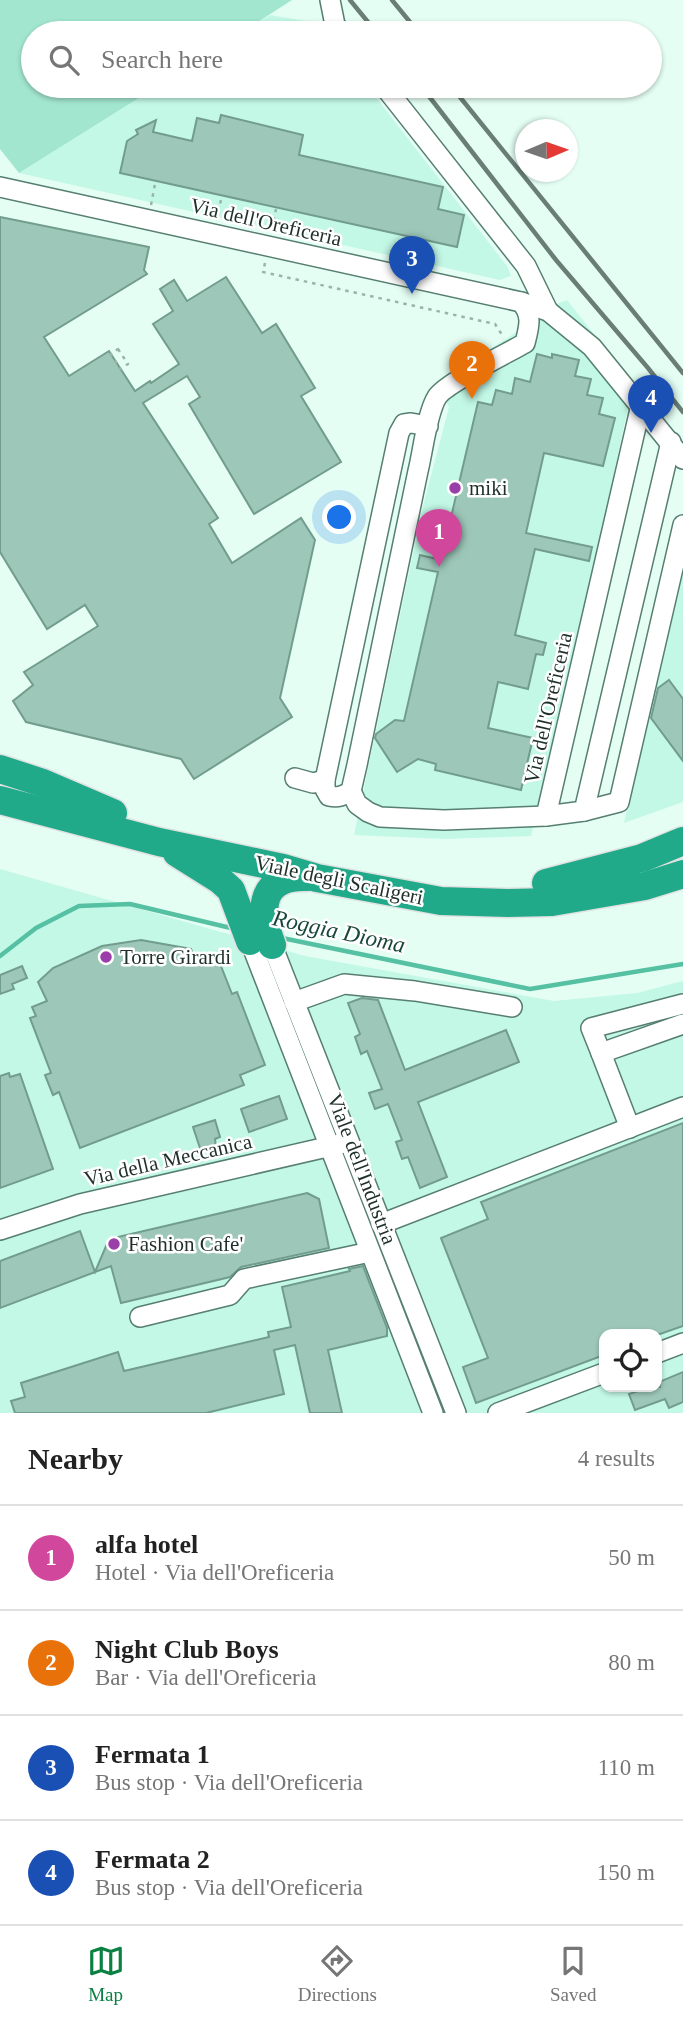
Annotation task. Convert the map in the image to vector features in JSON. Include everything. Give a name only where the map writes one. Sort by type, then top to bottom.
[{"type":"highway","points":[[0,769],[43,783],[111,822]]},
{"type":"highway","name":"Viale degli Scaligeri","points":[[0,785],[111,822],[159,842],[283,868],[317,878],[508,903],[552,902],[645,886],[683,874]]},
{"type":"highway","name":"Viale degli Scaligeri","points":[[0,800],[276,850],[440,892],[492,885],[581,880],[640,868],[683,854]]},
{"type":"highway","points":[[0,811],[111,822]]},
{"type":"highway","points":[[545,883],[642,858],[683,841]]},
{"type":"highway","points":[[159,842],[220,880],[231,890],[258,934]]},
{"type":"highway","points":[[258,934],[268,891],[275,883],[295,877],[317,878]]},
{"type":"street","points":[[330,0],[334,21]]},
{"type":"street","points":[[393,98],[526,266],[548,311]]},
{"type":"street","name":"Via dell'Oreficeria","points":[[0,187],[521,302],[548,311],[592,347],[683,459]]},
{"type":"street","points":[[518,347],[530,318],[528,309],[521,302]]},
{"type":"street","points":[[428,426],[411,423],[404,425],[399,433],[325,780],[325,789],[329,796],[341,797],[351,791],[392,599],[432,407],[439,394],[455,382],[545,331],[568,326]]},
{"type":"street","name":"Via dell'Oreficeria","points":[[547,816],[640,405]]},
{"type":"street","points":[[584,811],[671,442]]},
{"type":"street","name":"Via dell'Oreficeria","points":[[351,791],[357,804],[380,817],[444,820],[547,816],[584,811],[619,802],[683,525]]},
{"type":"street","points":[[365,593],[392,599]]},
{"type":"street","points":[[295,778],[313,783],[325,780]]},
{"type":"street","name":"Viale dell'Industria","points":[[258,934],[294,1002],[370,1252],[433,1413]]},
{"type":"street","name":"Viale dell'Industria","points":[[258,934],[339,1145],[381,1224],[456,1413]]},
{"type":"street","points":[[294,1002],[344,984],[415,991],[512,1007]]},
{"type":"street","points":[[630,1128],[591,1028],[683,1004]]},
{"type":"street","points":[[601,1053],[683,1024]]},
{"type":"street","points":[[381,1224],[683,1107]]},
{"type":"street","name":"Via della Meccanica","points":[[0,1230],[80,1203],[339,1145]]},
{"type":"street","points":[[141,1317],[230,1295],[244,1279],[370,1252]]},
{"type":"street","points":[[662,1351],[683,1343]]},
{"type":"street","points":[[498,1413],[599,1375]]},
{"type":"path","points":[[153,196],[155,184]]},
{"type":"path","points":[[219,209],[222,196]]},
{"type":"path","points":[[273,221],[276,209]]},
{"type":"path","points":[[268,246],[263,272],[495,324],[518,347]]},
{"type":"path","points":[[118,349],[128,364],[120,369],[111,354],[118,349]]},
{"type":"shaded area","points":[[0,0],[292,0],[260,21],[21,21],[21,98],[139,98],[19,173],[0,149]]},
{"type":"shaded area","points":[[270,15],[306,21],[260,21]]},
{"type":"shaded area","points":[[139,98],[376,98],[507,266],[511,276],[500,280],[19,173]]},
{"type":"shaded area","points":[[567,300],[633,384],[531,836],[445,839],[354,835],[423,506],[449,407],[436,385],[521,329],[517,319]]},
{"type":"shaded area","points":[[683,557],[683,802],[624,823]]},
{"type":"shaded area","points":[[0,869],[305,956],[554,1001],[637,993],[683,981],[683,1413],[0,1413]]},
{"type":"building","points":[[221,115],[303,135],[299,155],[443,187],[438,209],[464,215],[457,247],[120,173],[127,141],[138,134],[136,130],[156,120],[153,132],[192,141],[197,118],[219,123]]},
{"type":"building","points":[[0,217],[149,247],[144,270],[147,274],[44,337],[69,376],[109,351],[135,391],[150,381],[151,383],[179,364],[153,324],[173,311],[160,289],[174,280],[187,301],[226,277],[262,333],[276,324],[315,388],[301,396],[341,462],[254,514],[189,404],[200,397],[187,376],[143,403],[218,518],[209,524],[232,563],[301,518],[315,540],[280,698],[292,717],[194,779],[181,759],[26,722],[13,701],[33,685],[24,672],[98,626],[85,605],[47,629],[0,552]]},
{"type":"building","points":[[537,354],[552,358],[552,354],[579,360],[575,376],[591,379],[587,395],[603,398],[599,414],[615,418],[603,466],[544,453],[526,533],[592,547],[589,561],[535,549],[515,635],[546,643],[543,655],[536,654],[528,689],[498,682],[488,728],[533,738],[521,790],[435,770],[436,764],[418,759],[397,772],[375,738],[376,734],[395,720],[404,721],[438,572],[417,568],[420,555],[441,560],[478,402],[492,405],[496,390],[512,394],[515,378],[530,382]]},
{"type":"building","points":[[669,680],[683,699],[683,761],[651,718],[658,688]]},
{"type":"building","points":[[141,940],[191,949],[197,964],[217,956],[232,994],[237,992],[265,1065],[240,1075],[244,1085],[80,1148],[59,1092],[53,1095],[45,1075],[51,1073],[30,1018],[36,1016],[32,1007],[47,1001],[38,982],[53,968],[102,946]]},
{"type":"building","points":[[22,966],[27,978],[12,984],[14,989],[0,994],[0,975]]},
{"type":"building","points":[[362,998],[378,1000],[405,1070],[506,1030],[519,1062],[418,1102],[447,1177],[420,1188],[408,1157],[402,1159],[396,1142],[402,1140],[388,1104],[375,1109],[369,1093],[382,1089],[367,1051],[361,1054],[355,1037],[360,1034],[348,1003]]},
{"type":"building","points":[[9,1073],[10,1077],[20,1074],[53,1169],[0,1188],[0,1076]]},
{"type":"building","points":[[279,1096],[287,1119],[249,1132],[241,1109]]},
{"type":"building","points":[[215,1120],[220,1137],[215,1139],[216,1148],[201,1151],[193,1127]]},
{"type":"building","points":[[683,1123],[683,1326],[662,1333],[662,1329],[599,1329],[599,1357],[476,1403],[463,1367],[488,1358],[441,1238],[488,1219],[481,1202]]},
{"type":"building","points":[[307,1193],[319,1199],[329,1248],[241,1267],[230,1277],[121,1303],[111,1266],[0,1308],[0,1261],[80,1231],[95,1272],[109,1239]]},
{"type":"building","points":[[363,1266],[387,1328],[387,1336],[328,1350],[342,1413],[310,1413],[295,1345],[274,1350],[284,1394],[206,1413],[15,1413],[11,1401],[25,1397],[21,1383],[118,1352],[124,1371],[269,1337],[268,1332],[291,1327],[282,1287]]},
{"type":"building","points":[[683,1372],[683,1402],[669,1408],[665,1399],[635,1410],[629,1394],[662,1392],[662,1381]]},
{"type":"waterway","name":"Roggia Dioma","points":[[0,956],[36,928],[79,906],[130,904],[235,929]]},
{"type":"waterway","name":"Roggia Dioma","points":[[282,938],[530,989],[683,964]]},
{"type":"railway","points":[[350,0],[367,21]]},
{"type":"railway","points":[[392,0],[409,21]]},
{"type":"railway","points":[[430,98],[556,260],[683,412]]},
{"type":"railway","points":[[461,98],[683,373]]},
{"type":"place","name":"Fermata 1","points":[[412,294]]},
{"type":"place","name":"Night Club Boys","points":[[472,399]]},
{"type":"place","name":"Fermata 2","points":[[651,433]]},
{"type":"place","name":"miki","points":[[455,488]]},
{"type":"place","name":"alfa hotel","points":[[439,567]]},
{"type":"place","name":"Torre Girardi","points":[[106,957]]},
{"type":"place","name":"Fashion Cafe'","points":[[114,1244]]}]
